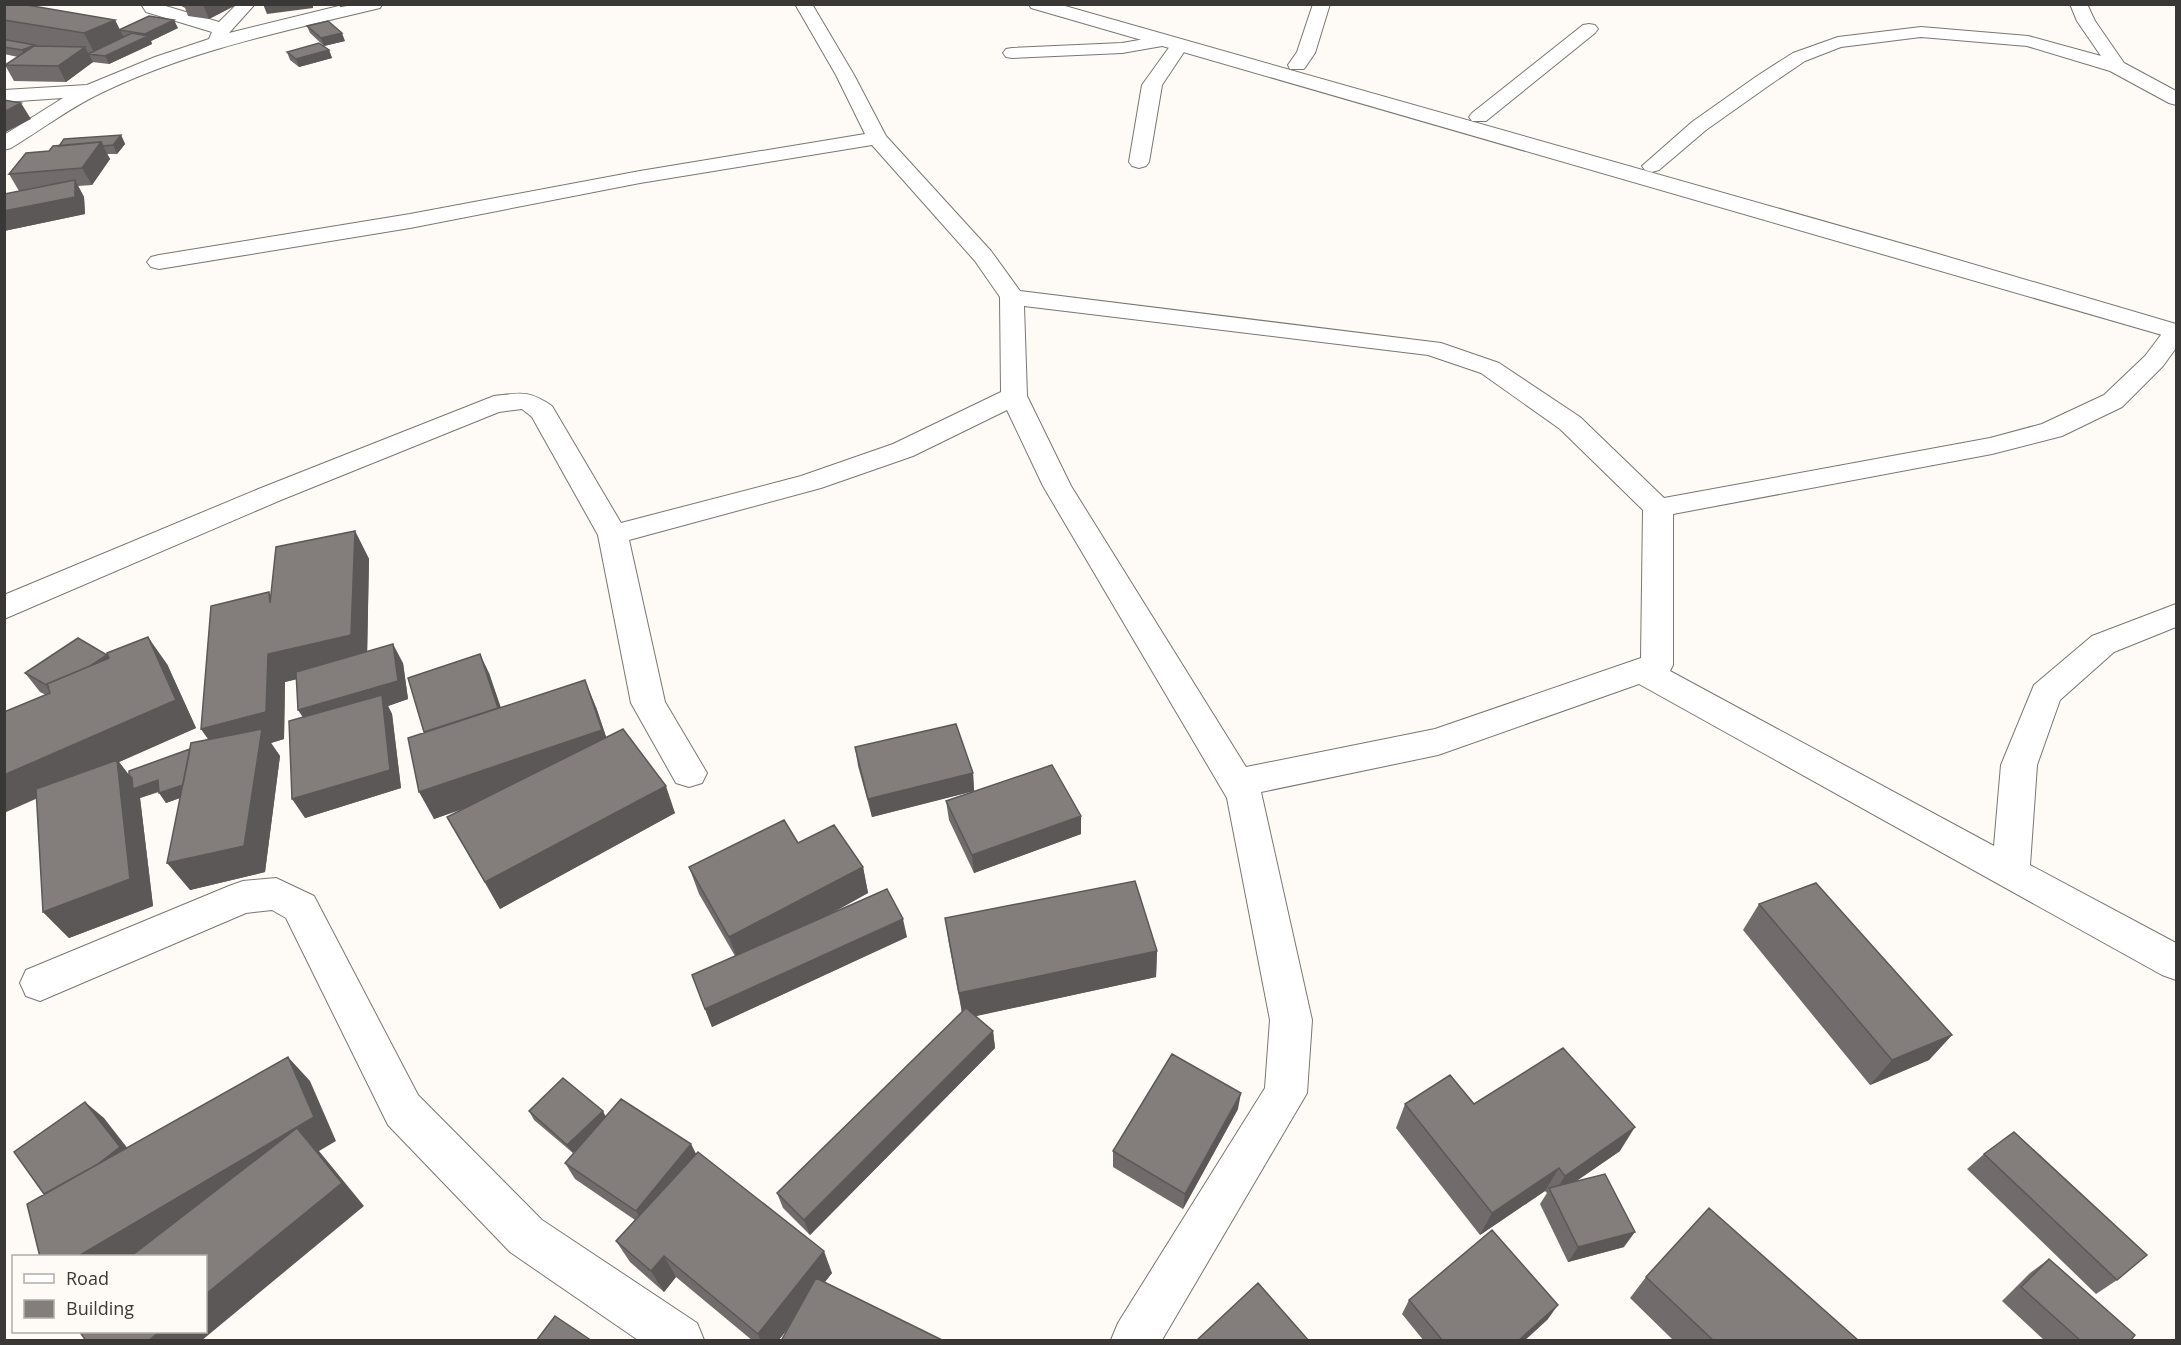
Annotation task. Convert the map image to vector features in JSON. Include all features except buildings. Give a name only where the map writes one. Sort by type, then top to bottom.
[{"type":"street","points":[[149,4],[152,8],[219,36]]},
{"type":"street","points":[[219,36],[247,4]]},
{"type":"street","points":[[4,144],[92,90],[219,36],[374,4]]},
{"type":"street","points":[[803,4],[845,75],[877,138],[983,256],[1012,297],[1014,396],[1057,486],[1245,796],[1291,1020],[1286,1094],[1135,1341]]},
{"type":"street","points":[[1037,4],[1171,44],[1920,255],[2176,332],[2154,361],[2114,401],[2052,430],[1992,446],[1658,508]]},
{"type":"street","points":[[1079,4],[1652,166],[1946,246],[2176,316]]},
{"type":"street","points":[[1297,65],[1306,53],[1322,4]]},
{"type":"street","points":[[2078,4],[2086,21],[2117,67]]},
{"type":"street","points":[[1479,117],[1589,30]]},
{"type":"street","points":[[1652,166],[1699,126],[1764,80],[1799,57],[1838,42],[1921,32],[2028,41],[2117,67],[2176,99]]},
{"type":"street","points":[[1011,53],[1171,44]]},
{"type":"street","points":[[1139,162],[1152,84],[1171,44]]},
{"type":"street","points":[[4,96],[92,90]]},
{"type":"street","points":[[159,262],[410,221],[640,177],[877,138]]},
{"type":"street","points":[[1012,297],[1432,348],[1490,368],[1570,423],[1658,508],[1657,665],[1438,742],[1237,783]]},
{"type":"street","points":[[613,535],[811,482],[903,450],[1014,396]]},
{"type":"street","points":[[4,608],[272,494],[494,404],[527,401],[543,412],[613,535],[648,702],[688,773]]},
{"type":"street","points":[[2010,873],[2019,765],[2046,693],[2103,644],[2176,615]]},
{"type":"street","points":[[1640,670],[2176,963]]},
{"type":"street","points":[[40,983],[243,897],[276,894],[300,906],[403,1110],[525,1236],[680,1341]]}]
